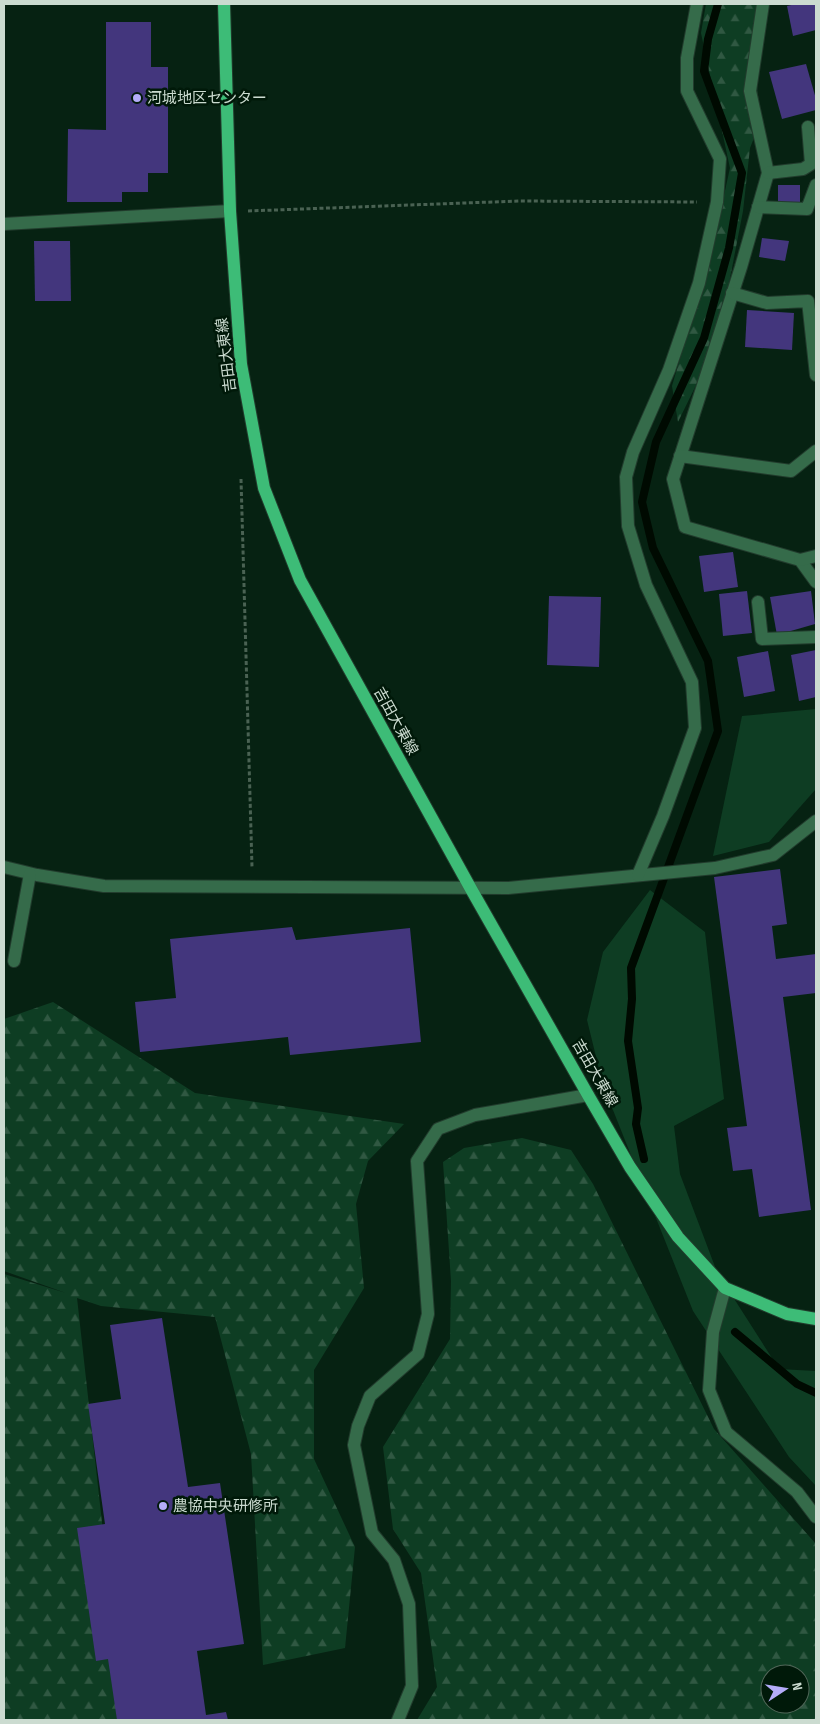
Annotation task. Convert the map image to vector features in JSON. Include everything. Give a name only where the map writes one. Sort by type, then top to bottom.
[{"type":"main road","name":"吉田大東線","points":[[224,4],[230,211],[241,364],[264,488],[300,580],[588,1095],[630,1167],[678,1237],[725,1288],[787,1314],[816,1319]]},
{"type":"street","points":[[642,874],[695,728],[692,682],[646,584],[628,526],[626,477],[632,452],[669,370],[699,283],[717,202],[720,159],[687,91],[686,58],[697,4]]},
{"type":"street","points":[[763,4],[750,91],[768,173],[673,479],[685,527],[800,560],[816,556]]},
{"type":"street","points":[[768,173],[804,169],[811,164],[808,126]]},
{"type":"street","points":[[758,207],[806,209],[816,185]]},
{"type":"street","points":[[4,224],[230,211]]},
{"type":"street","points":[[732,294],[766,303],[808,301],[816,375]]},
{"type":"street","points":[[680,456],[791,471],[816,451]]},
{"type":"street","points":[[800,560],[816,582]]},
{"type":"street","points":[[758,602],[762,639],[816,637]]},
{"type":"street","points":[[4,867],[30,874],[104,886],[508,888],[715,868],[772,855],[816,821]]},
{"type":"street","points":[[14,961],[30,874]]},
{"type":"street","points":[[398,1720],[412,1686],[409,1604],[394,1560],[372,1533],[354,1444],[358,1426],[370,1396],[418,1354],[428,1314],[417,1161],[438,1129],[475,1115],[588,1095]]},
{"type":"street","points":[[725,1288],[713,1332],[709,1390],[726,1432],[797,1492],[816,1517]]},
{"type":"path","points":[[230,211],[519,201],[717,202]]},
{"type":"path","points":[[242,470],[240,499],[253,888]]},
{"type":"green space","points":[[706,4],[763,4],[757,87],[761,120],[750,148],[743,211],[718,340],[678,422],[672,386],[712,250],[730,168],[701,33]]},
{"type":"green space","points":[[816,709],[816,789],[769,842],[713,856],[742,716]]},
{"type":"green space","points":[[650,890],[705,932],[724,1099],[674,1126],[680,1174],[717,1272],[779,1369],[816,1371],[816,1486],[789,1457],[693,1311],[603,1085],[587,1020],[603,952]]},
{"type":"green space","points":[[53,1002],[195,1093],[404,1124],[368,1161],[356,1204],[364,1288],[314,1370],[314,1459],[355,1547],[345,1648],[263,1665],[251,1454],[215,1317],[101,1306],[77,1298],[124,1720],[4,1720],[4,1274],[66,1293],[4,1271],[4,1019]]},
{"type":"green space","points":[[522,1138],[571,1150],[593,1184],[714,1429],[816,1544],[816,1720],[417,1720],[437,1687],[421,1573],[393,1529],[383,1447],[450,1339],[451,1281],[443,1162],[464,1148]]},
{"type":"building","points":[[815,4],[816,30],[793,36],[787,6]]},
{"type":"building","name":"河城地区センター","points":[[106,22],[151,22],[151,67],[168,67],[168,173],[148,173],[148,192],[122,192],[122,202],[67,202],[68,129],[106,130]]},
{"type":"building","points":[[806,64],[816,99],[816,110],[782,119],[769,72]]},
{"type":"building","points":[[778,185],[800,185],[800,202],[778,202]]},
{"type":"building","points":[[762,238],[789,241],[785,261],[759,257]]},
{"type":"building","points":[[34,241],[70,241],[71,301],[35,301]]},
{"type":"building","points":[[747,310],[794,313],[792,350],[745,347]]},
{"type":"building","points":[[733,552],[738,587],[704,592],[699,556]]},
{"type":"building","points":[[747,591],[752,633],[723,636],[719,594]]},
{"type":"building","points":[[811,591],[815,624],[777,635],[770,597]]},
{"type":"building","points":[[549,596],[601,597],[599,667],[547,665]]},
{"type":"building","points":[[816,650],[816,697],[799,701],[791,655]]},
{"type":"building","points":[[768,651],[775,691],[744,697],[737,657]]},
{"type":"building","points":[[780,869],[787,924],[772,926],[776,959],[816,954],[816,993],[783,997],[811,1210],[759,1217],[752,1169],[733,1171],[727,1128],[747,1126],[714,877]]},
{"type":"building","points":[[292,927],[296,940],[410,928],[421,1042],[290,1055],[288,1037],[140,1052],[135,1002],[176,998],[170,939]]},
{"type":"building","name":"農協中央研修所","points":[[162,1318],[188,1487],[220,1483],[244,1644],[197,1651],[206,1715],[226,1712],[228,1720],[117,1720],[108,1659],[96,1661],[77,1528],[105,1524],[88,1404],[121,1399],[110,1325]]},
{"type":"waterway","points":[[644,1159],[636,1124],[638,1108],[628,1041],[632,999],[631,968],[718,731],[708,661],[653,548],[642,502],[656,442],[704,338],[729,248],[742,173],[704,71],[708,39],[718,4]]},
{"type":"waterway","points":[[735,1332],[797,1384],[816,1393]]},
{"type":"place","name":"河城地区センター","points":[[137,98]]},
{"type":"place","name":"農協中央研修所","points":[[163,1506]]}]
